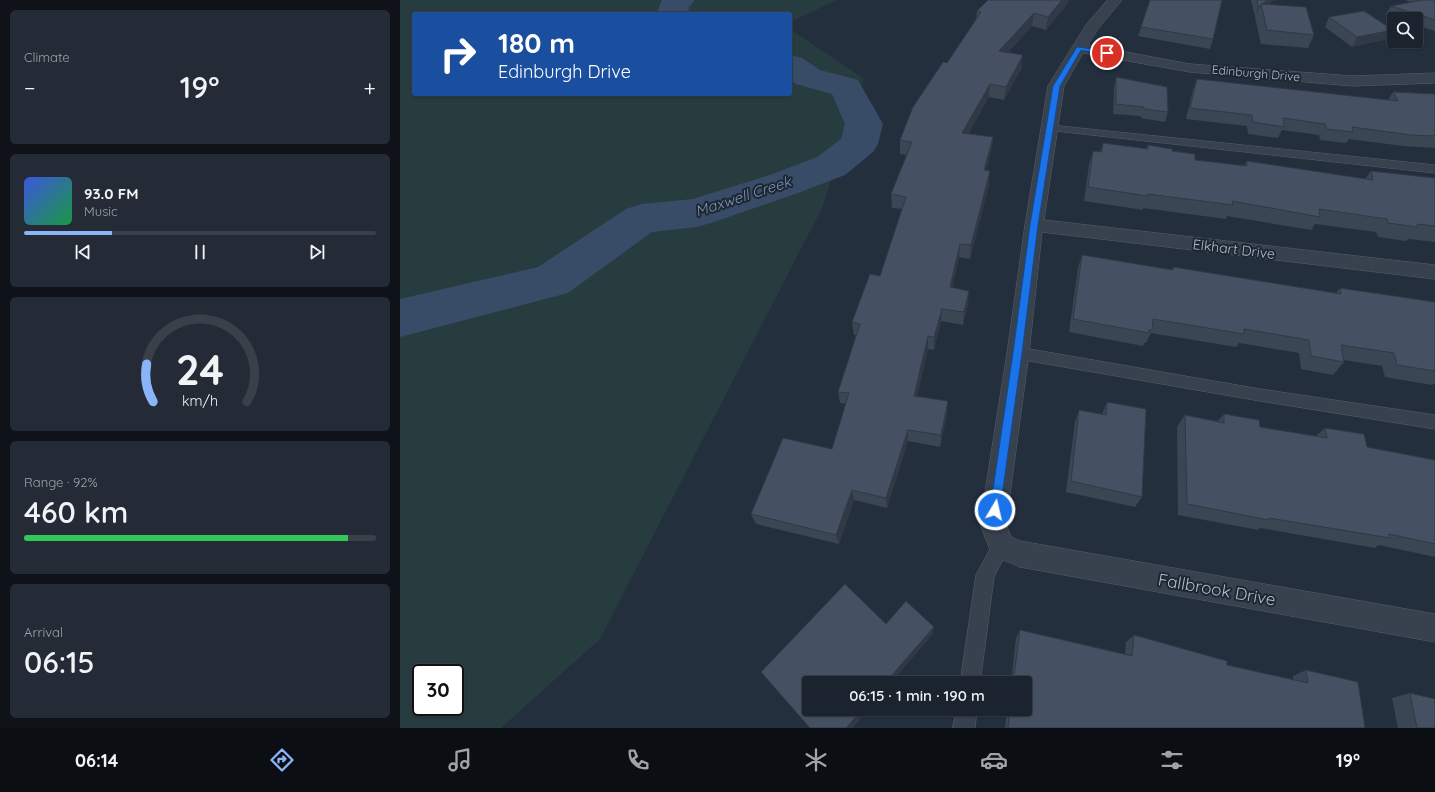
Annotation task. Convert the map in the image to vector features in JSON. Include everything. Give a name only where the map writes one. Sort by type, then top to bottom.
[{"type":"street","points":[[1001,546],[993,524],[1018,353],[1034,225],[1056,86],[1091,28],[1114,0]]},
{"type":"street","name":"Edinburgh Drive","points":[[1079,48],[1198,69],[1353,81],[1435,78]]},
{"type":"street","name":"Elkhart Drive","points":[[1034,225],[1435,272]]},
{"type":"street","name":"Fallbrook Drive","points":[[1001,546],[1020,554],[1435,628]]},
{"type":"lane","points":[[1050,128],[1435,169]]},
{"type":"lane","points":[[1018,353],[1260,396],[1435,422]]},
{"type":"lane","points":[[971,676],[985,575],[1001,546]]},
{"type":"lane","points":[[964,728],[966,716]]},
{"type":"green space","points":[[400,0],[837,0],[792,21],[792,12],[412,12],[412,96],[792,96],[792,30],[864,79],[822,208],[600,639],[501,728],[400,728]]},
{"type":"building","points":[[988,0],[1062,0],[1048,17],[1034,13],[999,51],[1023,55],[1006,87],[990,84],[962,133],[993,137],[984,170],[990,171],[971,245],[960,244],[950,287],[969,291],[964,312],[942,309],[934,337],[928,336],[914,396],[948,401],[941,435],[908,430],[886,498],[852,490],[836,535],[751,514],[783,438],[832,449],[849,393],[838,392],[860,324],[852,322],[870,274],[880,276],[906,197],[891,194],[912,142],[900,140],[913,107],[943,62],[947,63],[981,12],[977,11]]},
{"type":"building","points":[[1150,0],[1222,0],[1213,39],[1141,27]]},
{"type":"building","points":[[1257,0],[1267,0],[1258,7]]},
{"type":"building","points":[[1423,0],[1435,0],[1435,20],[1423,16],[1423,12],[1410,12],[1391,6]]},
{"type":"building","points":[[1261,4],[1306,7],[1314,35],[1267,30]]},
{"type":"building","points":[[1364,11],[1387,26],[1387,31],[1357,37],[1329,17]]},
{"type":"building","points":[[1116,77],[1167,87],[1168,112],[1144,109],[1144,107],[1116,104]]},
{"type":"building","points":[[1197,79],[1398,101],[1393,92],[1435,94],[1435,136],[1411,135],[1352,127],[1353,132],[1327,129],[1325,124],[1283,118],[1284,127],[1253,122],[1252,115],[1190,108]]},
{"type":"building","points":[[1103,143],[1148,149],[1148,145],[1172,149],[1172,151],[1195,154],[1195,160],[1247,166],[1247,161],[1373,180],[1371,171],[1435,178],[1435,226],[1417,224],[1418,227],[1388,223],[1387,219],[1319,209],[1320,217],[1232,201],[1233,205],[1148,194],[1148,196],[1088,187],[1093,151],[1102,152]]},
{"type":"building","points":[[1082,255],[1173,270],[1173,267],[1341,294],[1340,288],[1435,302],[1435,371],[1397,365],[1394,353],[1341,345],[1344,362],[1311,356],[1309,340],[1244,329],[1244,334],[1153,319],[1152,330],[1149,330],[1149,333],[1073,319]]},
{"type":"building","points":[[1107,402],[1146,409],[1142,497],[1071,481],[1079,410],[1106,415]]},
{"type":"building","points":[[1224,414],[1259,420],[1260,427],[1327,438],[1325,428],[1364,434],[1367,447],[1435,460],[1435,544],[1389,534],[1390,538],[1269,518],[1269,520],[1187,504],[1185,415],[1224,423]]},
{"type":"building","points":[[845,584],[886,624],[906,601],[934,627],[891,676],[802,676],[802,716],[857,716],[846,728],[810,728],[761,672]]},
{"type":"building","points":[[1020,630],[1132,656],[1134,635],[1227,661],[1227,665],[1308,683],[1306,670],[1358,682],[1365,728],[1008,728],[1009,716],[1032,716],[1032,676],[1014,676]]},
{"type":"building","points":[[1410,693],[1435,699],[1435,728],[1417,728]]},
{"type":"waterway","name":"Maxwell Creek","points":[[673,12],[675,3],[680,0]]},
{"type":"waterway","name":"Maxwell Creek","points":[[400,318],[552,281],[641,219],[696,213],[784,184],[831,166],[859,144],[864,124],[846,87],[808,77],[792,66]]},
{"type":"route","points":[[995,510],[1018,353],[1034,225],[1056,86],[1079,48],[1107,53]]}]
